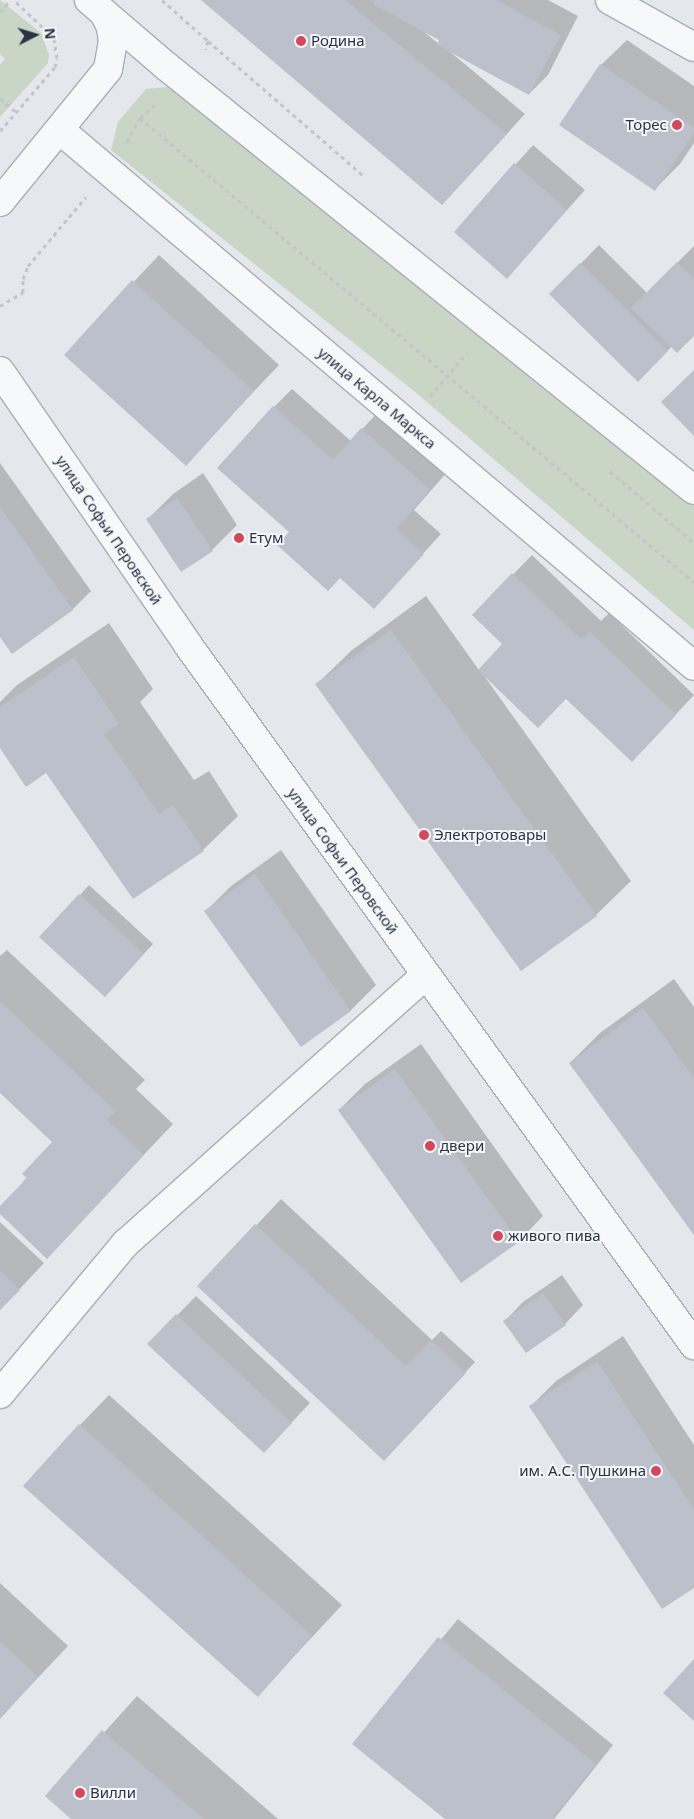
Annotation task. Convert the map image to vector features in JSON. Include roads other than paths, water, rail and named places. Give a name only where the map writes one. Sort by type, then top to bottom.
[{"type":"street","points":[[610,0],[694,47]]},
{"type":"street","points":[[96,7],[166,66],[694,490]]},
{"type":"street","points":[[96,7],[111,27],[113,42],[108,70]]},
{"type":"street","points":[[0,202],[108,70],[123,62],[137,60],[166,66]]},
{"type":"street","name":"улица Карла Маркса","points":[[60,130],[694,666]]},
{"type":"street","name":"улица Софьи Перовской","points":[[0,371],[188,645],[425,976],[694,1345]]},
{"type":"street","points":[[0,1394],[126,1243],[425,976]]},
{"type":"place","name":"Родина","points":[[301,41]]},
{"type":"place","name":"Торес","points":[[677,125]]},
{"type":"place","name":"Етум","points":[[239,538]]},
{"type":"place","name":"Электротовары","points":[[424,835]]},
{"type":"place","name":"двери","points":[[430,1146]]},
{"type":"place","name":"живого пива","points":[[498,1236]]},
{"type":"place","name":"им. А.С. Пушкина","points":[[656,1471]]},
{"type":"place","name":"Вилли","points":[[80,1793]]}]
